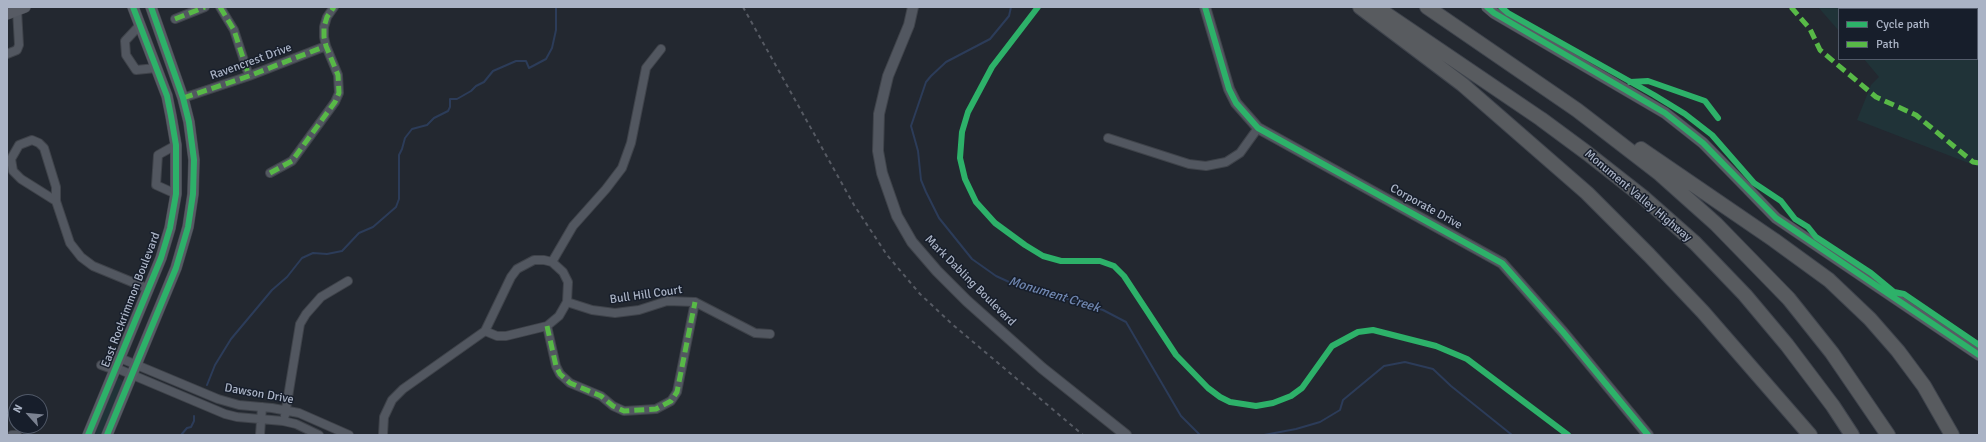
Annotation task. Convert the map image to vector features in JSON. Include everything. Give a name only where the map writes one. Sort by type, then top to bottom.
[{"type":"highway","points":[[1360,7],[1462,84],[1587,193],[1649,254],[1703,312],[1810,435]]},
{"type":"highway","name":"Monument Valley Highway","points":[[1376,7],[1581,148],[1643,197],[1695,243],[1745,295],[1787,345],[1833,406],[1852,435]]},
{"type":"highway","points":[[1427,7],[1553,94],[1660,174],[1716,224],[1789,299],[1832,353],[1888,435]]},
{"type":"highway","points":[[1553,94],[1677,172],[1829,280],[1870,319],[1898,351],[1924,386],[1952,435]]},
{"type":"main road","name":"East Rockrimmon Boulevard","points":[[88,435],[149,289],[170,228],[176,194],[176,145],[167,96],[134,7]]},
{"type":"main road","points":[[107,435],[176,268],[188,228],[193,194],[194,160],[189,122],[183,98],[152,7]]},
{"type":"main road","points":[[1486,7],[1665,113],[1703,143],[1776,218],[1979,355]]},
{"type":"street","points":[[175,19],[205,7]]},
{"type":"street","points":[[220,7],[234,30],[249,76]]},
{"type":"street","points":[[270,173],[292,161],[335,102],[339,93],[338,75],[326,46],[324,27],[327,17],[334,7]]},
{"type":"street","name":"Mark Dabling Boulevard","points":[[914,7],[909,25],[888,76],[878,114],[878,151],[882,173],[897,216],[912,242],[937,271],[967,301],[1042,368],[1126,435]]},
{"type":"street","name":"Corporate Drive","points":[[1205,7],[1229,89],[1236,103],[1258,128],[1502,263],[1558,326],[1648,435]]},
{"type":"street","points":[[7,54],[17,50],[19,45],[16,11]]},
{"type":"street","points":[[140,25],[126,40],[126,55],[136,70],[156,68]]},
{"type":"street","name":"Ravencrest Drive","points":[[183,98],[249,76],[326,46]]},
{"type":"street","points":[[552,262],[573,226],[606,189],[622,168],[631,143],[646,68],[661,49]]},
{"type":"street","points":[[1108,138],[1189,164],[1206,166],[1226,162],[1240,153],[1258,128]]},
{"type":"street","points":[[56,201],[21,179],[13,171],[11,159],[20,145],[32,140],[39,143],[44,148],[56,187],[56,201],[70,243],[81,257],[93,266],[149,289]]},
{"type":"street","points":[[176,145],[158,155],[156,185],[176,194]]},
{"type":"street","points":[[383,435],[383,421],[387,408],[403,389],[485,331],[511,277],[517,269],[534,260],[552,262],[564,272],[568,282],[567,302],[558,316],[547,326],[506,336],[497,336],[485,331]]},
{"type":"street","points":[[283,421],[300,324],[306,314],[321,297],[348,281]]},
{"type":"street","name":"Bull Hill Court","points":[[567,302],[592,310],[615,313],[639,310],[667,301],[695,302],[755,334],[770,334]]},
{"type":"street","points":[[547,326],[556,366],[560,374],[570,383],[601,396],[613,406],[624,412],[656,410],[671,401],[677,392],[695,302]]},
{"type":"street","name":"Dawson Drive","points":[[120,358],[218,400],[239,405],[286,410],[299,413],[349,435]]},
{"type":"street","name":"Dawson Drive","points":[[102,365],[132,375],[225,414],[283,421],[296,424],[319,435]]},
{"type":"street","points":[[260,435],[262,407]]},
{"type":"street","points":[[324,435],[328,427]]},
{"type":"street","points":[[12,435],[17,435]]},
{"type":"green space","points":[[1818,7],[1979,7],[1979,167],[1857,120],[1871,85],[1879,77],[1865,60],[1978,60],[1978,8],[1838,8],[1838,30]]},
{"type":"green space","points":[[119,378],[124,382],[102,435],[93,435],[116,380]]},
{"type":"waterway","points":[[207,385],[215,365],[231,339],[272,290],[287,277],[302,258],[313,253],[327,254],[342,251],[359,233],[373,227],[396,207],[399,199],[399,155],[405,138],[412,129],[427,125],[434,118],[448,111],[450,107],[450,99],[457,99],[471,91],[476,86],[484,82],[493,71],[516,61],[526,61],[529,68],[546,59],[552,48],[556,30],[556,7]]},
{"type":"waterway","name":"Monument Creek","points":[[1011,7],[1009,16],[990,39],[946,62],[926,82],[911,126],[918,151],[921,180],[926,192],[939,218],[972,259],[996,276],[1020,287],[1061,297],[1103,310],[1126,322],[1181,416],[1200,435]]},
{"type":"waterway","name":"Monument Creek","points":[[1264,435],[1296,429],[1320,422],[1340,410],[1343,400],[1384,366],[1405,362],[1433,369],[1451,386],[1512,435]]},
{"type":"waterway","points":[[181,435],[187,428],[191,427],[194,421],[194,416]]},
{"type":"railway","points":[[743,7],[854,205],[887,255],[920,294],[952,324],[1083,435]]},
{"type":"marked path","points":[[175,19],[205,7]]},
{"type":"marked path","points":[[220,7],[234,30],[249,76]]},
{"type":"marked path","points":[[270,173],[292,161],[335,102],[339,93],[338,75],[326,46],[324,37],[324,27],[327,17],[334,7]]},
{"type":"marked path","points":[[1791,7],[1810,29],[1820,50],[1876,97],[1916,115],[1973,162],[1979,163]]},
{"type":"marked path","points":[[183,98],[249,76],[326,46]]},
{"type":"marked path","points":[[547,326],[556,366],[560,374],[570,383],[601,396],[613,406],[624,411],[656,409],[671,401],[677,392],[695,302]]},
{"type":"cycle path","points":[[88,435],[161,258],[170,228],[176,194],[176,145],[167,96],[133,7]]},
{"type":"cycle path","points":[[107,435],[176,268],[188,227],[193,194],[194,160],[189,122],[183,98],[151,7]]},
{"type":"cycle path","points":[[1038,7],[992,67],[968,112],[962,132],[960,158],[965,179],[976,202],[995,223],[1043,256],[1061,261],[1100,261],[1114,266],[1124,276],[1176,355],[1208,388],[1230,402],[1256,406],[1273,403],[1291,396],[1302,388],[1332,346],[1358,332],[1373,330],[1436,346],[1467,359],[1568,435]]},
{"type":"cycle path","points":[[1205,7],[1229,89],[1236,103],[1258,128],[1502,263],[1563,332],[1648,435]]},
{"type":"cycle path","points":[[1487,7],[1494,13],[1665,113],[1703,143],[1776,218],[1979,355]]},
{"type":"cycle path","points":[[1501,7],[1508,13],[1685,114],[1712,135],[1754,183],[1781,201],[1795,219],[1808,227],[1816,237],[1871,273],[1894,292],[1904,294],[1979,345]]},
{"type":"cycle path","points":[[1630,82],[1648,81],[1705,101],[1718,118]]}]
